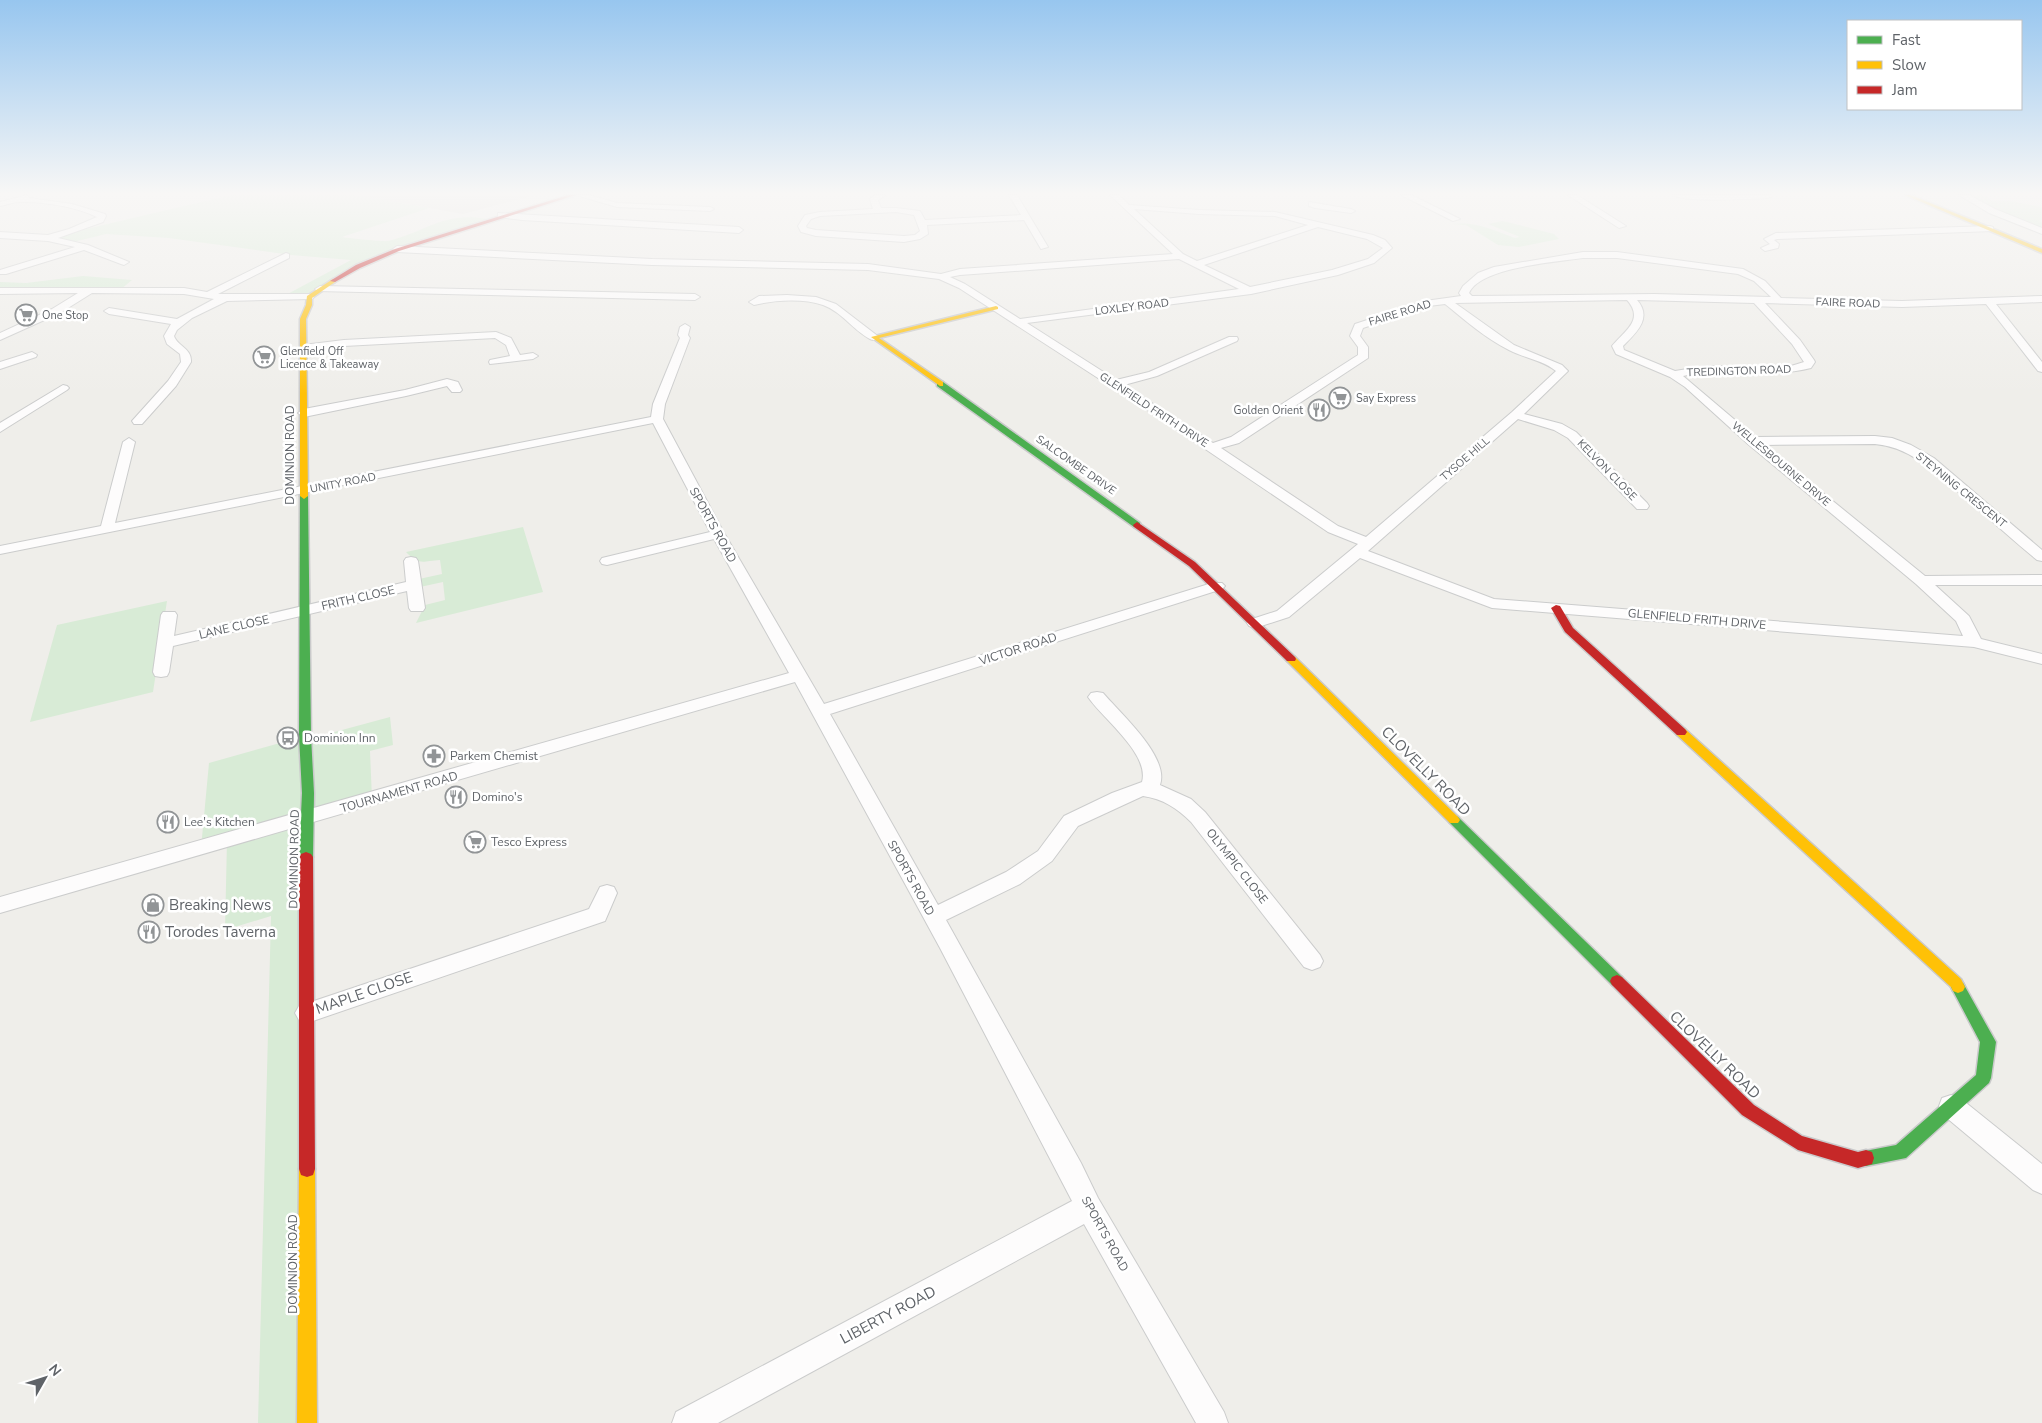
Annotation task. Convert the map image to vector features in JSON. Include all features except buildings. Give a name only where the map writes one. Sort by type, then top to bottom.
[{"type":"main road","points":[[309,297],[368,261]]},
{"type":"main road","name":"DOMINION ROAD","points":[[307,1423],[308,793],[304,736],[303,319],[309,304],[309,297]]},
{"type":"main road","points":[[874,337],[996,308]]},
{"type":"main road","name":"SALCOMBE DRIVE","points":[[874,337],[1192,564],[1255,623]]},
{"type":"main road","name":"CLOVELLY ROAD","points":[[1255,623],[1748,1110],[1798,1142],[1858,1160],[1900,1152],[1983,1078],[1988,1042],[1956,983],[1569,630],[1556,608]]},
{"type":"street","points":[[2,272],[38,261]]},
{"type":"street","points":[[208,295],[275,261]]},
{"type":"street","points":[[640,261],[868,267],[907,270],[940,277],[960,272],[1106,261]]},
{"type":"street","points":[[1192,261],[1251,291]]},
{"type":"street","points":[[1198,264],[1206,261]]},
{"type":"street","name":"LOXLEY ROAD","points":[[1019,322],[1044,317],[1251,291],[1337,271],[1367,261]]},
{"type":"street","points":[[1469,298],[1464,293],[1466,288],[1481,275],[1497,269],[1544,261]]},
{"type":"street","points":[[1664,261],[1740,271],[1752,275],[1769,287],[1779,301]]},
{"type":"street","points":[[253,264],[269,264]]},
{"type":"street","name":"GLENFIELD FRITH DRIVE","points":[[940,277],[962,286],[1019,322],[1363,547],[1492,603],[1974,642],[2042,659]]},
{"type":"street","points":[[320,289],[695,297]]},
{"type":"street","points":[[0,337],[50,314],[90,290]]},
{"type":"street","points":[[0,291],[184,291],[225,298],[309,297]]},
{"type":"street","points":[[5,302],[26,291]]},
{"type":"street","name":"FAIRE ROAD","points":[[1212,448],[1235,440],[1364,356],[1363,347],[1355,336],[1359,326],[1428,303],[1469,298],[1629,297],[1902,304],[2042,299]]},
{"type":"street","name":"WELLESBOURNE DRIVE","points":[[1629,297],[1636,303],[1640,313],[1640,321],[1617,346],[1620,352],[1674,375],[1689,385],[1752,441],[1921,581],[1963,619],[1974,642]]},
{"type":"street","points":[[138,421],[184,368],[185,354],[182,349],[171,342],[168,337],[170,330],[177,322],[225,298]]},
{"type":"street","name":"SALCOMBE DRIVE","points":[[754,302],[759,299],[768,299],[822,302],[834,307],[874,337]]},
{"type":"street","name":"TREDINGTON ROAD","points":[[1674,375],[1684,372],[1772,371],[1806,366],[1810,362],[1796,342],[1757,300]]},
{"type":"street","points":[[1989,300],[2042,369]]},
{"type":"street","name":"TYSOE HILL","points":[[1255,623],[1283,614],[1516,415],[1562,371],[1560,367],[1514,349],[1447,301]]},
{"type":"street","points":[[109,311],[177,322]]},
{"type":"street","points":[[657,419],[658,404],[685,338],[683,335],[685,327]]},
{"type":"street","points":[[304,348],[344,343],[496,334],[508,339],[516,358]]},
{"type":"street","points":[[1113,384],[1153,374],[1233,339]]},
{"type":"street","points":[[0,366],[32,356]]},
{"type":"street","points":[[494,362],[533,356]]},
{"type":"street","points":[[304,413],[406,393],[448,382],[454,384],[456,390]]},
{"type":"street","points":[[0,428],[63,388]]},
{"type":"street","name":"KELVON CLOSE","points":[[1516,415],[1558,427],[1572,434],[1642,506]]},
{"type":"street","name":"UNITY ROAD","points":[[0,550],[657,419]]},
{"type":"street","name":"SPORTS ROAD","points":[[657,419],[718,534],[820,712],[933,917],[1072,1172],[1089,1208],[1213,1423]]},
{"type":"street","name":"STEYNING CRESCENT","points":[[1752,441],[1875,440],[1888,441],[1907,448],[1929,461],[2042,557]]},
{"type":"street","points":[[107,529],[129,442]]},
{"type":"street","points":[[607,561],[718,534]]},
{"type":"street","points":[[411,561],[417,608]]},
{"type":"street","points":[[1921,581],[2042,580]]},
{"type":"street","name":"FRITH CLOSE","points":[[304,612],[322,606],[414,585]]},
{"type":"street","name":"VICTOR ROAD","points":[[820,712],[1217,586]]},
{"type":"street","name":"LANE CLOSE","points":[[165,643],[304,612]]},
{"type":"street","points":[[161,672],[169,616]]},
{"type":"street","name":"TOURNAMENT ROAD","points":[[0,905],[347,807],[798,676]]},
{"type":"street","points":[[933,917],[1012,878],[1045,856],[1071,822],[1119,798],[1142,789],[1148,790],[1152,782],[1152,771],[1145,754],[1097,697]]},
{"type":"street","name":"OLYMPIC CLOSE","points":[[1148,790],[1159,792],[1184,804],[1198,817],[1312,961]]},
{"type":"street","name":"MAPLE CLOSE","points":[[307,1013],[597,915],[606,893]]},
{"type":"street","points":[[1951,1106],[2042,1181]]},
{"type":"street","name":"LIBERTY ROAD","points":[[686,1423],[1089,1208]]},
{"type":"green space","points":[[348,261],[366,261],[309,297],[282,297]]},
{"type":"green space","points":[[83,276],[132,280],[120,290],[0,291],[0,282],[26,283]]},
{"type":"green space","points":[[523,527],[543,592],[416,623],[425,605],[445,600],[443,582],[420,587],[419,579],[442,574],[440,560],[418,561],[406,552]]},
{"type":"green space","points":[[167,601],[153,692],[30,722],[57,625]]},
{"type":"green space","points":[[390,717],[393,745],[370,751],[372,799],[307,817],[307,1423],[258,1423],[271,916],[225,930],[227,840],[201,848],[209,763],[305,736],[305,740]]},
{"type":"traffic: fast","points":[[940,384],[1137,525]]},
{"type":"traffic: fast","points":[[304,496],[305,736],[308,793],[306,857]]},
{"type":"traffic: fast","points":[[1454,820],[1617,981]]},
{"type":"traffic: fast","points":[[1866,1158],[1900,1152],[1983,1078],[1988,1042],[1958,987]]},
{"type":"traffic: slow","points":[[304,496],[303,319],[309,305],[309,297],[333,281]]},
{"type":"traffic: slow","points":[[940,384],[874,337],[996,308]]},
{"type":"traffic: slow","points":[[1291,659],[1454,820]]},
{"type":"traffic: slow","points":[[1681,732],[1956,983],[1958,987]]},
{"type":"traffic: slow","points":[[307,1169],[307,1423]]},
{"type":"traffic: jam","points":[[333,281],[368,261]]},
{"type":"traffic: jam","points":[[1137,525],[1192,564],[1291,659]]},
{"type":"traffic: jam","points":[[1556,608],[1569,630],[1681,732]]},
{"type":"traffic: jam","points":[[306,857],[307,1169]]},
{"type":"traffic: jam","points":[[1617,981],[1748,1110],[1798,1142],[1858,1160],[1866,1158]]},
{"type":"place","name":"One Stop","points":[[26,315]]},
{"type":"place","name":"Glenfield Off Licence & Takeaway","points":[[264,357]]},
{"type":"place","name":"Say Express","points":[[1340,398]]},
{"type":"place","name":"Golden Orient","points":[[1319,410]]},
{"type":"place","name":"Dominion Inn","points":[[288,738]]},
{"type":"place","name":"Parkem Chemist","points":[[434,756]]},
{"type":"place","name":"Domino's","points":[[456,797]]},
{"type":"place","name":"Lee's Kitchen","points":[[168,822]]},
{"type":"place","name":"Tesco Express","points":[[475,842]]},
{"type":"place","name":"Breaking News","points":[[153,905]]},
{"type":"place","name":"Torodes Taverna","points":[[149,932]]}]
